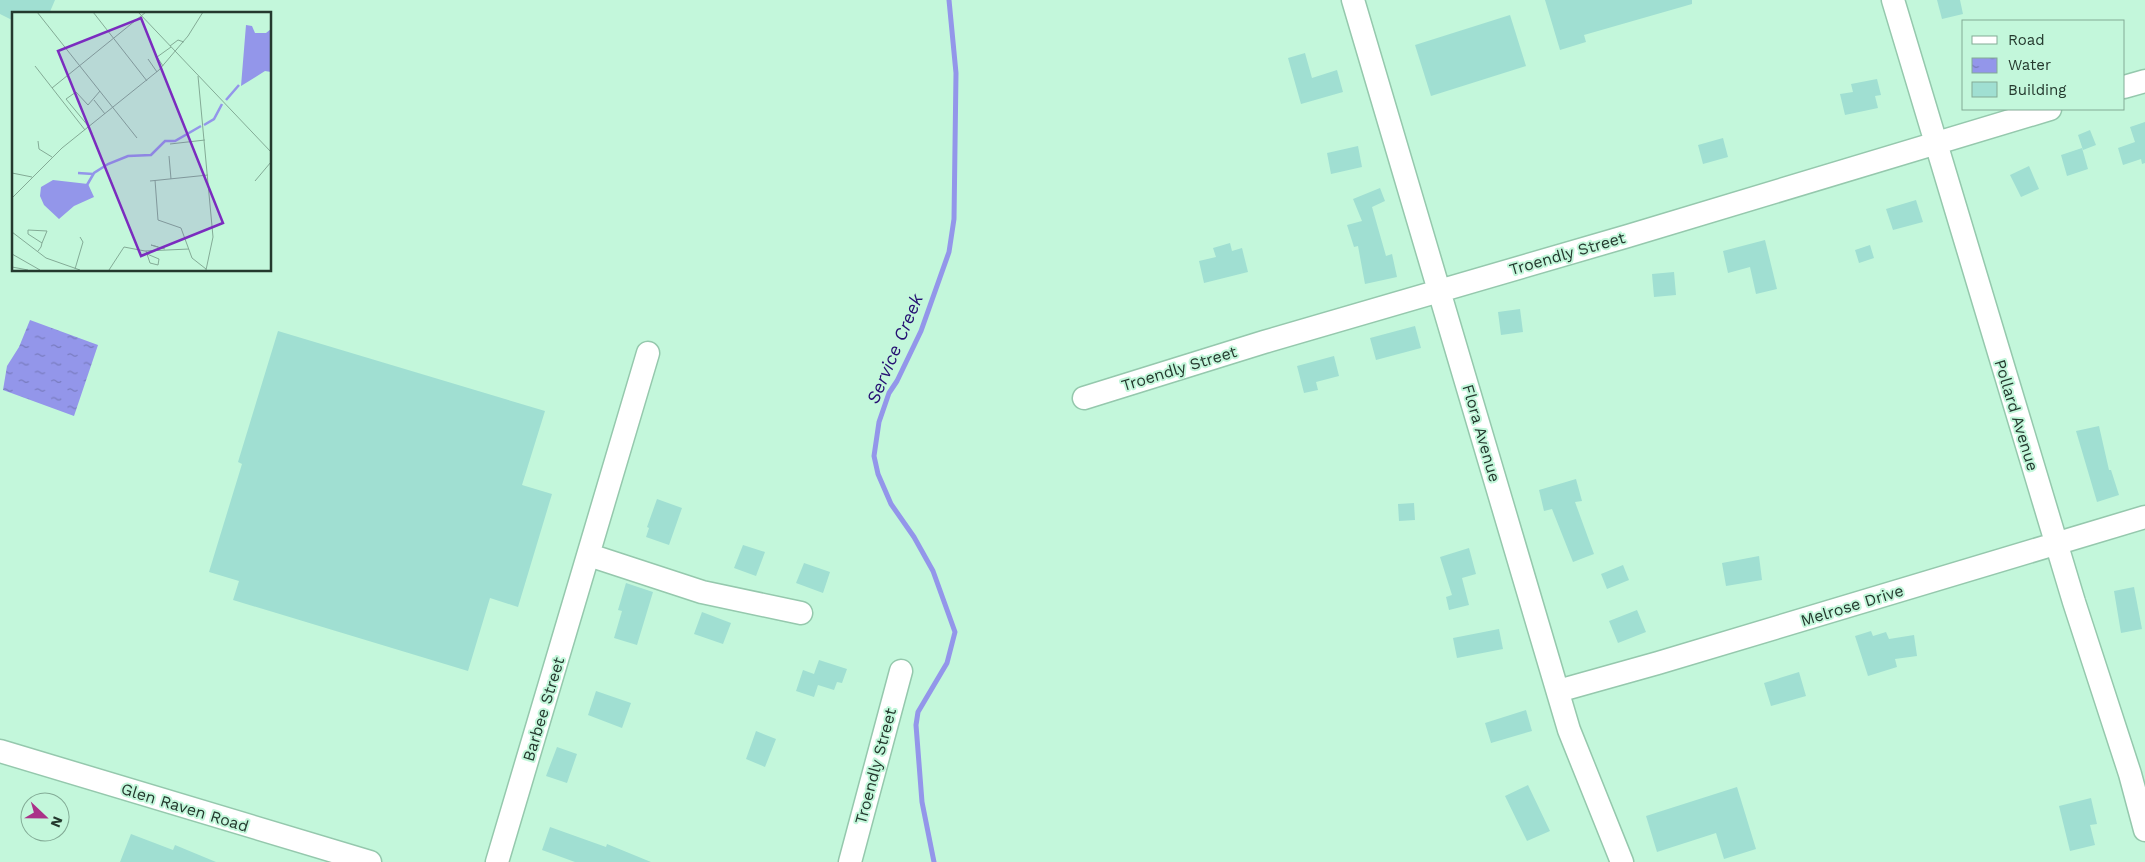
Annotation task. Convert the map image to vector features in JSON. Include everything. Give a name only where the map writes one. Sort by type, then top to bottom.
[{"type":"street","name":"Flora Avenue","points":[[1354,0],[1558,691],[1579,758],[1622,862]]},
{"type":"street","name":"Pollard Avenue","points":[[1893,0],[2057,544],[2130,774],[2145,830]]},
{"type":"street","points":[[2125,87],[2145,81]]},
{"type":"street","name":"Troendly Street","points":[[1084,398],[1439,290],[1634,234],[2047,110]]},
{"type":"street","name":"Barbee Street","points":[[497,862],[648,353]]},
{"type":"street","name":"Melrose Drive","points":[[1558,691],[1658,664],[2145,517]]},
{"type":"street","points":[[589,555],[702,592],[802,613]]},
{"type":"street","name":"Troendly Street","points":[[850,862],[901,670]]},
{"type":"street","name":"Glen Raven Road","points":[[0,751],[370,862]]},
{"type":"water","points":[[30,320],[98,345],[74,416],[3,390],[7,366],[19,347]]},
{"type":"building","points":[[0,0],[55,0],[50,12],[12,12],[12,20],[0,14]]},
{"type":"building","points":[[1545,0],[1692,0],[1692,4],[1584,35],[1586,42],[1560,50]]},
{"type":"building","points":[[1937,0],[1960,0],[1963,14],[1942,19]]},
{"type":"building","points":[[1510,15],[1526,66],[1431,96],[1415,45]]},
{"type":"building","points":[[1305,53],[1312,78],[1337,70],[1343,92],[1301,104],[1288,58]]},
{"type":"building","points":[[1877,79],[1881,95],[1875,96],[1878,108],[1845,115],[1840,94],[1853,92],[1851,84]]},
{"type":"building","points":[[2145,122],[2145,163],[2142,164],[2141,159],[2123,165],[2118,148],[2135,142],[2130,127]]},
{"type":"building","points":[[2090,130],[2096,145],[2083,150],[2078,135]]},
{"type":"building","points":[[1723,138],[1728,157],[1703,164],[1698,145]]},
{"type":"building","points":[[1358,146],[1362,167],[1331,174],[1327,153]]},
{"type":"building","points":[[2082,148],[2088,169],[2067,176],[2061,155]]},
{"type":"building","points":[[2029,166],[2039,189],[2021,197],[2010,175]]},
{"type":"building","points":[[1380,188],[1385,201],[1372,207],[1386,256],[1392,254],[1397,277],[1365,284],[1358,246],[1354,247],[1347,225],[1362,221],[1353,199]]},
{"type":"building","points":[[1916,200],[1923,222],[1893,230],[1886,209]]},
{"type":"building","points":[[1765,240],[1777,289],[1756,294],[1750,267],[1728,273],[1723,251]]},
{"type":"building","points":[[1230,243],[1232,251],[1242,248],[1248,272],[1204,283],[1199,261],[1216,257],[1213,248]]},
{"type":"building","points":[[1870,245],[1874,258],[1859,263],[1855,250]]},
{"type":"building","points":[[1674,272],[1676,295],[1654,297],[1652,274]]},
{"type":"building","points":[[1520,309],[1523,332],[1501,335],[1498,312]]},
{"type":"building","points":[[1415,326],[1421,348],[1376,360],[1370,338]]},
{"type":"building","points":[[278,331],[545,411],[522,485],[552,494],[518,607],[490,598],[468,671],[233,600],[239,581],[209,572],[242,464],[238,462]]},
{"type":"building","points":[[1334,356],[1339,376],[1316,382],[1318,390],[1304,393],[1297,366]]},
{"type":"building","points":[[2099,426],[2109,470],[2111,470],[2119,495],[2097,502],[2076,431]]},
{"type":"building","points":[[1576,479],[1582,501],[1575,502],[1594,554],[1573,562],[1552,509],[1544,511],[1539,490]]},
{"type":"building","points":[[657,499],[682,508],[669,545],[646,537],[649,528],[647,527]]},
{"type":"building","points":[[1414,503],[1415,520],[1399,521],[1398,504]]},
{"type":"building","points":[[743,545],[765,552],[756,576],[734,568]]},
{"type":"building","points":[[1469,548],[1476,574],[1462,578],[1469,605],[1449,610],[1446,597],[1452,595],[1440,557]]},
{"type":"building","points":[[1759,556],[1762,580],[1726,586],[1722,563]]},
{"type":"building","points":[[804,563],[830,572],[823,593],[796,583]]},
{"type":"building","points":[[1623,565],[1629,580],[1607,589],[1601,574]]},
{"type":"building","points":[[626,583],[653,592],[637,645],[614,638],[622,611],[618,610]]},
{"type":"building","points":[[2134,587],[2142,629],[2121,633],[2114,591]]},
{"type":"building","points":[[1637,610],[1646,632],[1618,643],[1609,621]]},
{"type":"building","points":[[702,612],[731,623],[723,644],[694,634]]},
{"type":"building","points":[[1499,629],[1503,649],[1457,658],[1453,638]]},
{"type":"building","points":[[1871,631],[1873,636],[1886,632],[1889,639],[1914,635],[1917,656],[1895,659],[1897,667],[1868,676],[1855,636]]},
{"type":"building","points":[[819,660],[847,669],[842,683],[837,682],[834,690],[818,685],[814,697],[796,691],[803,670],[814,674]]},
{"type":"building","points":[[1799,672],[1806,696],[1771,706],[1764,683]]},
{"type":"building","points":[[596,691],[631,703],[622,728],[588,715]]},
{"type":"building","points":[[1526,710],[1532,731],[1491,743],[1485,723]]},
{"type":"building","points":[[756,731],[776,739],[765,767],[746,759]]},
{"type":"building","points":[[557,747],[577,754],[567,783],[546,776]]},
{"type":"building","points":[[1528,785],[1550,831],[1527,841],[1505,796]]},
{"type":"building","points":[[1737,787],[1756,849],[1724,859],[1716,833],[1657,852],[1646,816]]},
{"type":"building","points":[[2091,798],[2097,824],[2090,825],[2095,845],[2070,851],[2059,806]]},
{"type":"building","points":[[550,827],[606,847],[607,844],[651,862],[575,862],[542,850]]},
{"type":"building","points":[[131,834],[173,850],[175,845],[216,862],[120,862]]},
{"type":"waterway","name":"Service Creek","points":[[934,862],[922,802],[916,725],[918,712],[947,663],[955,632],[933,571],[914,537],[891,504],[878,474],[874,456],[879,422],[889,393],[897,381],[921,331],[949,252],[954,219],[956,73],[949,0]]}]
